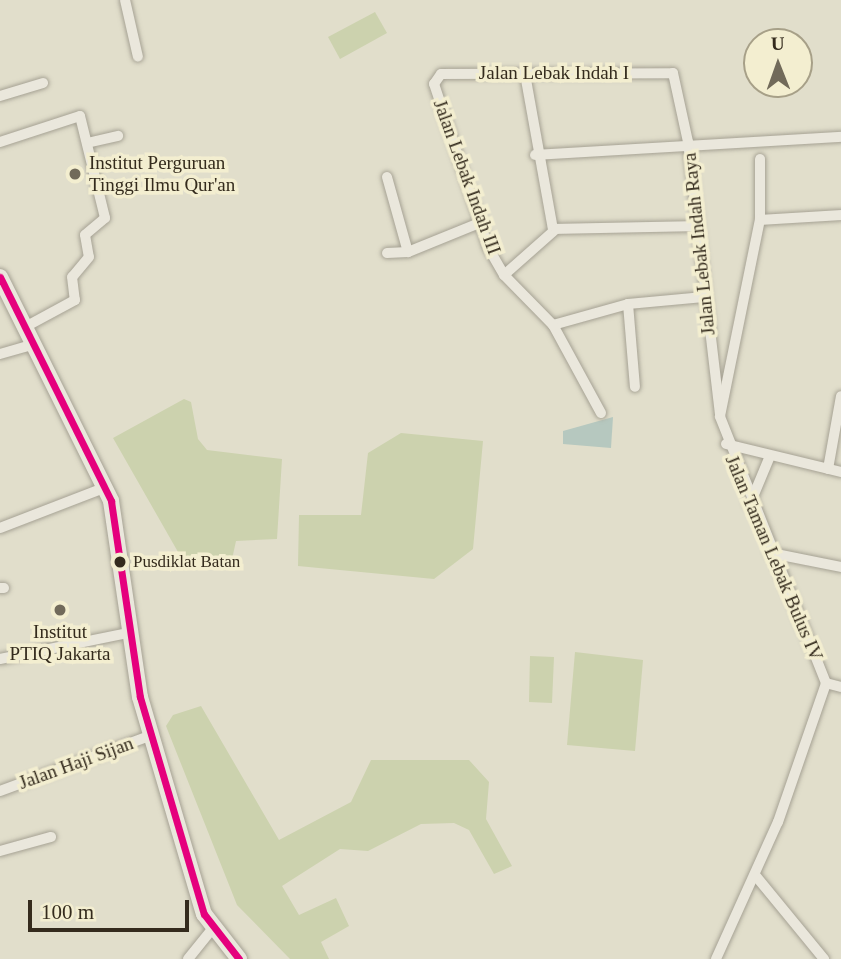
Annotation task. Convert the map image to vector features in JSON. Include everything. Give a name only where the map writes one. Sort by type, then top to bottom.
[{"type":"main road","points":[[0,277],[106,487],[123,555],[128,633],[152,734],[212,929],[239,959]]},
{"type":"street","points":[[125,0],[138,57]]},
{"type":"street","points":[[525,74],[535,155],[549,233]]},
{"type":"street","name":"Jalan Lebak Indah I","points":[[435,78],[525,74],[673,74]]},
{"type":"street","name":"Jalan Lebak Indah Raya","points":[[673,74],[688,142],[719,416]]},
{"type":"street","name":"Jalan Lebak Indah III","points":[[435,78],[482,222],[504,275]]},
{"type":"street","points":[[0,96],[43,83]]},
{"type":"street","points":[[0,142],[80,116],[105,218],[85,235],[89,257],[72,277],[75,300],[25,327]]},
{"type":"street","points":[[87,143],[118,136]]},
{"type":"street","points":[[535,155],[688,142],[841,136]]},
{"type":"street","name":"Jalan Taman Lebak Bulus IV","points":[[716,959],[755,875],[827,683],[750,504],[726,444],[719,416],[760,220],[760,159]]},
{"type":"street","points":[[387,177],[408,252]]},
{"type":"street","points":[[760,220],[841,215]]},
{"type":"street","points":[[387,253],[408,252],[482,222]]},
{"type":"street","points":[[601,413],[553,325],[504,275],[549,233],[696,226]]},
{"type":"street","points":[[553,325],[628,304],[704,297]]},
{"type":"street","points":[[628,304],[635,387]]},
{"type":"street","points":[[0,354],[34,344]]},
{"type":"street","points":[[828,469],[841,397]]},
{"type":"street","points":[[726,444],[841,472]]},
{"type":"street","points":[[750,504],[770,456]]},
{"type":"street","points":[[0,528],[106,487]]},
{"type":"street","points":[[771,553],[841,567]]},
{"type":"street","points":[[0,659],[128,633]]},
{"type":"street","points":[[827,683],[841,684]]},
{"type":"street","name":"Jalan Haji Sijan","points":[[0,791],[152,734]]},
{"type":"street","points":[[0,838],[2,850],[51,837]]},
{"type":"street","points":[[755,875],[824,959]]},
{"type":"street","points":[[188,959],[212,929]]},
{"type":"green space","points":[[375,12],[387,33],[340,59],[328,37]]},
{"type":"green space","points":[[184,399],[191,402],[198,439],[207,450],[282,459],[277,539],[236,541],[231,564],[182,559],[113,438]]},
{"type":"green space","points":[[401,433],[483,441],[473,549],[434,579],[298,566],[299,515],[361,515],[368,453]]},
{"type":"green space","points":[[575,652],[643,660],[635,751],[567,745]]},
{"type":"green space","points":[[530,656],[554,657],[552,703],[529,702]]},
{"type":"green space","points":[[201,706],[279,840],[351,802],[371,760],[469,760],[489,782],[486,819],[512,866],[494,874],[469,830],[454,823],[421,824],[368,851],[340,849],[282,886],[299,915],[336,898],[349,926],[321,942],[329,959],[290,959],[237,905],[166,726],[173,715]]},
{"type":"shaded area","points":[[613,417],[611,448],[563,444],[563,431]]},
{"type":"transit line","points":[[0,277],[111,501],[140,697],[204,914],[239,959]]},
{"type":"place","name":"Institut Perguruan Tinggi Ilmu Qur'an","points":[[75,174]]},
{"type":"place","name":"Pusdiklat Batan","points":[[120,562]]},
{"type":"place","name":"Institut PTIQ Jakarta","points":[[60,610]]}]
